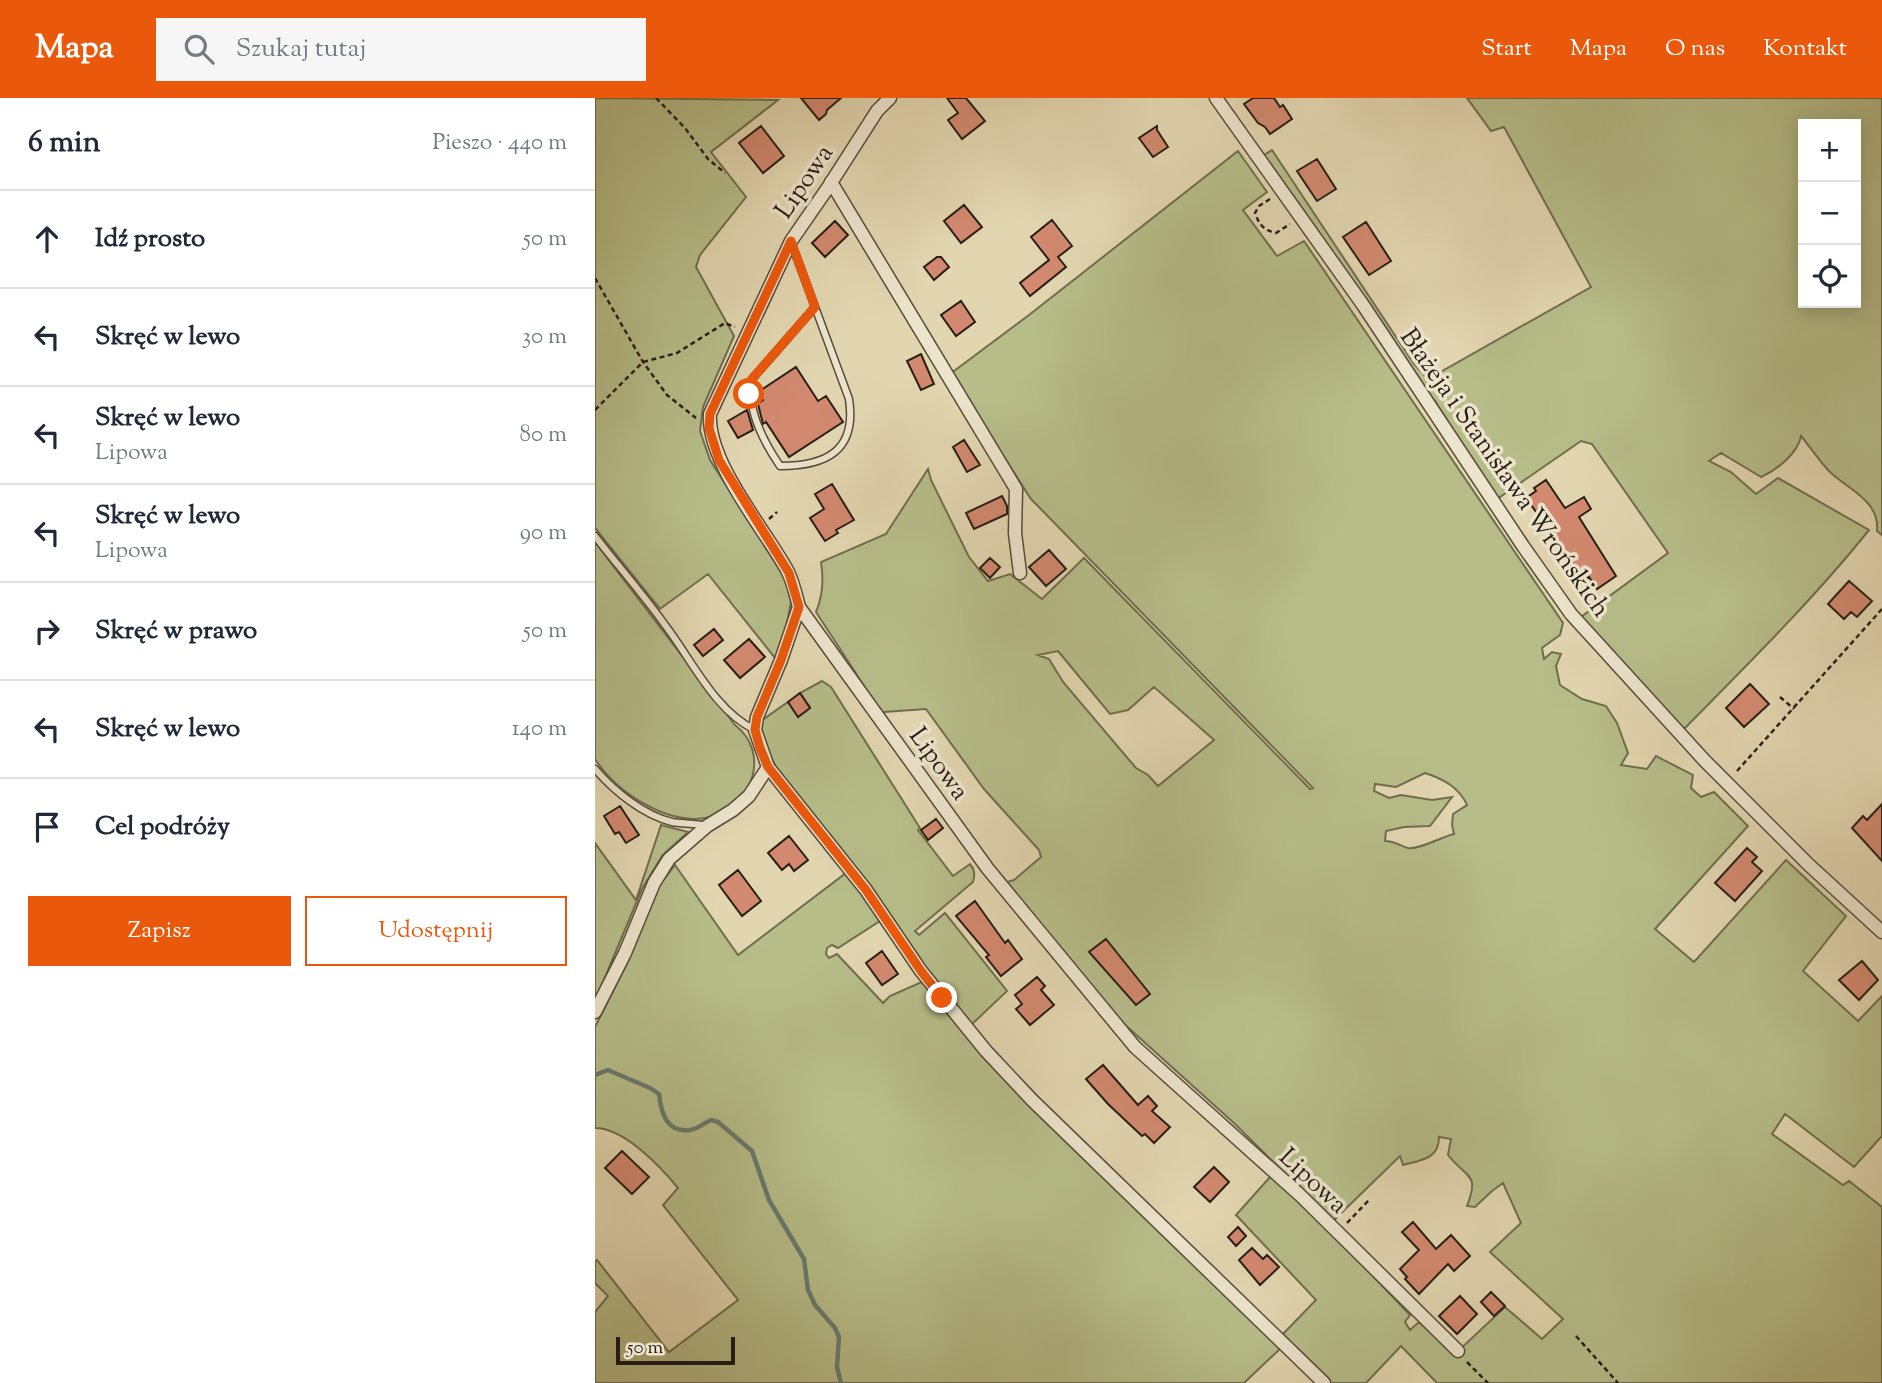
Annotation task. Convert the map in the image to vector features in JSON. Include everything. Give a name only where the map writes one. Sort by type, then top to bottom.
[{"type":"street","name":"Lipowa","points":[[890,98],[877,111],[791,241],[748,332],[710,414],[709,428],[719,460],[789,573],[799,607],[990,878],[1135,1048],[1300,1196],[1458,1352]]},
{"type":"street","name":"Błażeja i Stanisława Wrońskich","points":[[1216,98],[1363,305],[1571,614],[1726,783],[1882,932]]},
{"type":"street","points":[[831,182],[1016,489],[1015,533],[1020,573]]},
{"type":"street","points":[[799,607],[757,717],[755,730],[768,767],[866,890],[921,971],[986,1051],[1032,1100],[1324,1383]]},
{"type":"street","points":[[595,1012],[625,953],[661,870],[677,851],[749,796],[768,767]]},
{"type":"lane","points":[[791,241],[849,399],[852,416],[849,434],[828,459],[800,466],[780,466],[764,443],[749,394],[752,379],[815,307]]},
{"type":"lane","points":[[595,536],[666,625],[719,700],[733,715],[755,730]]},
{"type":"lane","points":[[595,769],[613,788],[656,816],[670,821],[708,826]]},
{"type":"path","points":[[656,98],[685,128],[708,159],[725,173]]},
{"type":"path","points":[[1279,188],[1271,198],[1258,206],[1255,213],[1258,222],[1265,230],[1276,233],[1299,216]]},
{"type":"path","points":[[595,278],[643,362],[667,395],[709,428]]},
{"type":"path","points":[[595,410],[643,362],[677,353],[725,323],[748,332]]},
{"type":"path","points":[[1726,783],[1882,609]]},
{"type":"path","points":[[1780,697],[1794,709]]},
{"type":"path","points":[[1345,1226],[1369,1200]]},
{"type":"path","points":[[1576,1336],[1618,1383]]},
{"type":"path","points":[[1458,1352],[1488,1383]]},
{"type":"green space","points":[[595,98],[778,100],[711,152],[746,197],[700,255],[696,267],[734,336],[703,407],[700,431],[710,460],[785,578],[791,602],[784,638],[775,658],[708,574],[660,609],[595,528]]},
{"type":"green space","points":[[1467,98],[1882,98],[1882,535],[1877,531],[1874,512],[1868,504],[1830,472],[1801,436],[1796,449],[1786,460],[1761,477],[1721,453],[1709,461],[1731,472],[1756,494],[1778,478],[1869,530],[1802,608],[1682,731],[1581,617],[1668,553],[1592,444],[1581,441],[1497,499],[1435,401],[1419,384],[1261,157],[1272,150],[1414,364],[1428,379],[1591,287],[1504,127],[1491,131]]},
{"type":"green space","points":[[1238,151],[1267,192],[1243,210],[1277,256],[1304,241],[1563,623],[1560,635],[1542,648],[1544,659],[1552,652],[1561,654],[1556,666],[1560,685],[1582,699],[1606,706],[1617,723],[1628,753],[1621,765],[1647,769],[1656,756],[1693,775],[1691,788],[1701,797],[1714,792],[1748,826],[1655,929],[1694,962],[1786,860],[1846,916],[1803,971],[1858,1021],[1882,996],[1882,1136],[1854,1167],[1785,1114],[1772,1134],[1843,1185],[1849,1181],[1882,1207],[1882,1383],[1437,1383],[1401,1346],[1366,1383],[1328,1383],[1281,1336],[1316,1300],[1236,1215],[1271,1176],[1333,1234],[1410,1315],[1405,1322],[1410,1330],[1419,1322],[1455,1354],[1505,1307],[1542,1339],[1563,1319],[1490,1252],[1521,1223],[1503,1183],[1475,1207],[1467,1206],[1472,1182],[1448,1155],[1451,1139],[1439,1137],[1436,1150],[1423,1160],[1403,1165],[1400,1156],[1333,1221],[1235,1124],[1122,1022],[1004,883],[1014,880],[1041,857],[1039,850],[984,789],[926,709],[884,712],[883,715],[816,612],[822,587],[821,562],[886,534],[928,469],[969,557],[988,581],[1010,574],[1042,599],[1084,558],[1310,789],[1313,788],[1031,499],[950,374]],"holes":[[[1058,651],[1110,714],[1128,710],[1154,687],[1214,740],[1158,786],[1148,775],[1136,768],[1063,682],[1049,659],[1038,655]],[[1425,773],[1450,785],[1460,793],[1467,805],[1453,814],[1454,834],[1413,848],[1385,841],[1386,831],[1430,826],[1452,797],[1432,800],[1401,795],[1389,798],[1374,791],[1375,784],[1396,787]]]},
{"type":"green space","points":[[595,542],[746,737],[752,750],[752,777],[737,802],[725,811],[694,819],[661,812],[616,784],[595,759]]},
{"type":"green space","points":[[822,681],[831,687],[920,828],[918,830],[953,876],[970,864],[973,868],[973,882],[915,931],[919,935],[945,913],[1007,991],[970,1026],[781,777],[768,750],[761,721],[788,702],[798,716],[810,707],[800,693]]},
{"type":"green space","points":[[661,825],[688,832],[662,856],[642,889],[595,1001],[595,843],[636,900]]},
{"type":"green space","points":[[675,865],[738,955],[846,873],[883,919],[838,948],[832,945],[827,948],[826,954],[829,958],[837,954],[883,1003],[890,996],[924,981],[1282,1347],[1244,1383],[595,1383],[595,1312],[608,1296],[595,1283],[597,1260],[669,1352],[738,1300],[663,1205],[678,1188],[662,1169],[629,1141],[618,1134],[595,1128],[595,1027],[627,963],[656,890]]},
{"type":"building","points":[[801,98],[841,98],[819,120]]},
{"type":"building","points":[[947,98],[966,98],[985,121],[962,139],[948,120],[958,113]]},
{"type":"building","points":[[1253,98],[1274,98],[1280,107],[1283,105],[1292,119],[1270,134],[1244,104]]},
{"type":"building","points":[[761,126],[784,156],[763,173],[739,143]]},
{"type":"building","points":[[1157,126],[1168,147],[1153,157],[1139,138]]},
{"type":"building","points":[[1317,159],[1336,189],[1317,201],[1297,171]]},
{"type":"building","points":[[964,205],[982,227],[961,243],[944,221]]},
{"type":"building","points":[[1052,220],[1072,246],[1058,257],[1066,267],[1030,296],[1020,283],[1049,260],[1031,237]]},
{"type":"building","points":[[835,221],[848,235],[825,257],[812,243]]},
{"type":"building","points":[[1366,222],[1391,261],[1369,275],[1343,237]]},
{"type":"building","points":[[941,257],[949,267],[934,280],[924,267]]},
{"type":"building","points":[[961,301],[975,322],[956,336],[941,315]]},
{"type":"building","points":[[921,354],[934,384],[921,390],[907,361]]},
{"type":"building","points":[[796,367],[818,401],[826,396],[843,422],[789,457],[766,422],[763,424],[758,404],[763,400],[758,392]]},
{"type":"building","points":[[747,410],[753,430],[738,438],[728,421]]},
{"type":"building","points":[[964,440],[980,465],[967,472],[953,447]]},
{"type":"building","points":[[1546,480],[1565,508],[1584,497],[1591,509],[1579,517],[1616,576],[1597,589],[1589,577],[1585,580],[1526,498]]},
{"type":"building","points":[[832,484],[854,520],[836,530],[838,533],[825,541],[810,518],[824,509],[815,494]]},
{"type":"building","points":[[1002,496],[1007,506],[1007,514],[974,529],[966,513]]},
{"type":"building","points":[[1049,550],[1066,569],[1046,586],[1029,567]]},
{"type":"building","points":[[990,558],[1000,567],[990,578],[980,568]]},
{"type":"building","points":[[1849,581],[1872,601],[1857,617],[1851,612],[1844,619],[1828,604]]},
{"type":"building","points":[[714,629],[723,640],[703,656],[694,645]]},
{"type":"building","points":[[749,639],[765,657],[740,678],[724,660]]},
{"type":"building","points":[[1750,684],[1769,704],[1744,727],[1726,708]]},
{"type":"building","points":[[800,693],[810,708],[798,717],[788,702]]},
{"type":"building","points":[[1882,804],[1882,861],[1852,828],[1863,816],[1867,820]]},
{"type":"building","points":[[620,806],[639,835],[626,843],[619,832],[615,834],[604,816]]},
{"type":"building","points":[[936,819],[943,828],[928,840],[921,830]]},
{"type":"building","points":[[789,836],[808,860],[794,871],[789,864],[782,870],[768,853]]},
{"type":"building","points":[[1747,848],[1757,857],[1752,862],[1762,871],[1735,901],[1715,883]]},
{"type":"building","points":[[738,870],[761,901],[742,916],[719,885]]},
{"type":"building","points":[[975,901],[1005,943],[1008,940],[1022,959],[1001,976],[986,957],[989,955],[956,916]]},
{"type":"building","points":[[1106,939],[1150,994],[1136,1005],[1089,952]]},
{"type":"building","points":[[882,951],[898,974],[882,985],[866,963]]},
{"type":"building","points":[[1862,961],[1878,980],[1859,1000],[1839,980]]},
{"type":"building","points":[[1037,977],[1045,986],[1041,990],[1054,1005],[1030,1025],[1016,1009],[1022,1004],[1015,995]]},
{"type":"building","points":[[1103,1065],[1138,1105],[1148,1096],[1157,1106],[1152,1111],[1170,1127],[1154,1143],[1145,1134],[1142,1136],[1108,1104],[1086,1079]]},
{"type":"building","points":[[622,1151],[649,1177],[632,1194],[605,1168]]},
{"type":"building","points":[[1214,1167],[1229,1182],[1210,1202],[1194,1187]]},
{"type":"building","points":[[1413,1222],[1436,1249],[1451,1235],[1470,1256],[1454,1271],[1448,1264],[1419,1294],[1400,1269],[1419,1250],[1402,1232]]},
{"type":"building","points":[[1238,1227],[1246,1236],[1236,1246],[1228,1237]]},
{"type":"building","points":[[1252,1248],[1263,1259],[1267,1255],[1279,1267],[1260,1285],[1239,1260]]},
{"type":"building","points":[[1491,1292],[1505,1306],[1494,1316],[1481,1302]]},
{"type":"building","points":[[1460,1296],[1477,1314],[1457,1334],[1439,1316]]},
{"type":"waterway","points":[[595,1075],[608,1070],[650,1088],[659,1094],[663,1114],[675,1128],[690,1130],[711,1120],[718,1122],[752,1151],[769,1200],[804,1259],[808,1290],[815,1305],[835,1328],[839,1337],[837,1367],[841,1383]]},
{"type":"route","points":[[749,394],[752,379],[815,307],[791,241],[710,414],[709,428],[719,460],[789,573],[799,607],[757,717],[755,730],[768,767],[866,890],[942,998]]}]
